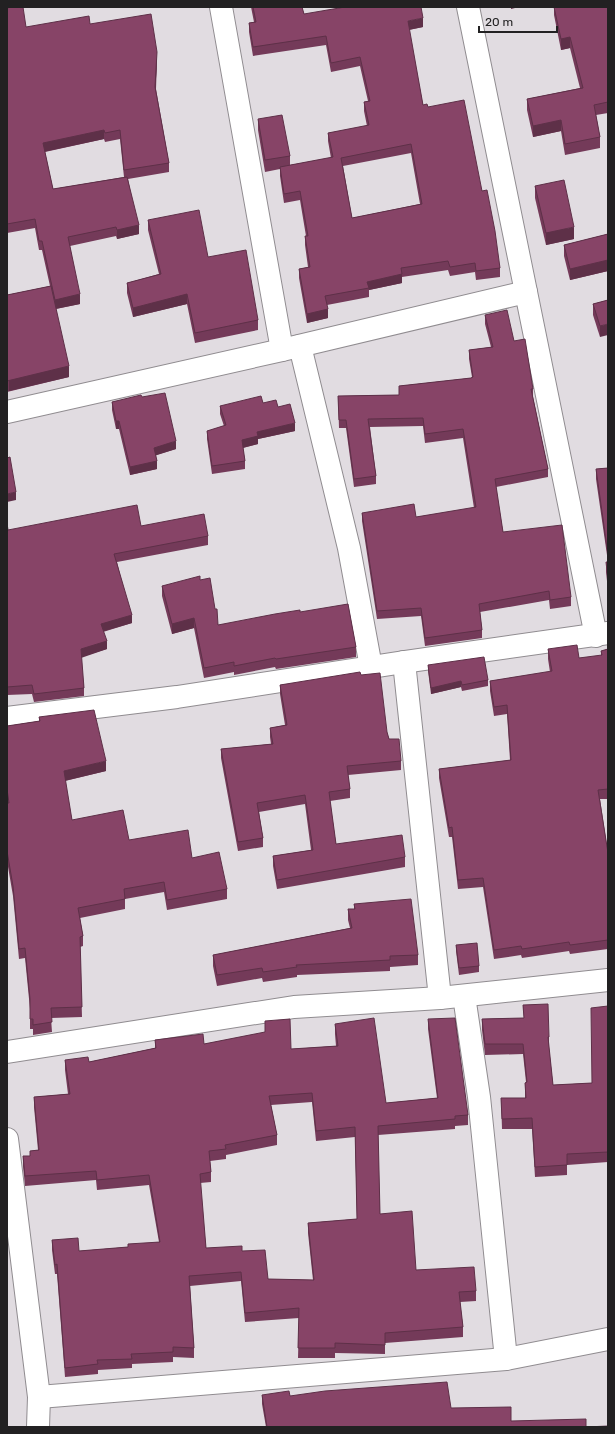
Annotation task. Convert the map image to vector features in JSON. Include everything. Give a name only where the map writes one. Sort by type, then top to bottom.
[{"type":"street","points":[[221,7],[291,348],[349,548],[371,667]]},
{"type":"street","points":[[7,718],[177,697],[404,662],[602,634],[526,292],[468,7]]},
{"type":"street","points":[[7,412],[291,348],[526,292]]},
{"type":"street","points":[[404,662],[440,998]]},
{"type":"street","points":[[7,1052],[294,1007],[464,996],[608,980]]},
{"type":"street","points":[[464,996],[479,1097],[506,1359]]},
{"type":"street","points":[[7,1139],[39,1397],[38,1427]]},
{"type":"street","points":[[39,1397],[506,1359],[608,1338]]},
{"type":"building","points":[[23,7],[26,27],[89,16],[90,24],[151,14],[157,52],[155,87],[169,163],[124,170],[120,130],[105,133],[104,130],[43,143],[53,189],[127,177],[139,225],[117,230],[116,227],[68,237],[80,294],[55,300],[42,241],[39,241],[35,219],[7,224],[7,8]]},
{"type":"building","points":[[253,7],[302,7],[304,14],[345,7],[421,7],[423,18],[408,21],[423,105],[427,104],[428,107],[464,100],[482,191],[487,190],[500,268],[476,271],[475,263],[450,267],[448,261],[401,268],[402,274],[367,282],[369,288],[325,296],[328,309],[307,314],[299,269],[310,267],[305,236],[308,236],[300,191],[284,194],[280,167],[333,157],[328,133],[369,125],[364,102],[370,101],[360,57],[331,63],[326,36],[253,47],[249,23],[256,22]],"holes":[[[411,144],[422,204],[352,218],[341,158]]]},
{"type":"building","points":[[554,7],[608,7],[608,102],[594,105],[600,137],[565,144],[561,120],[533,126],[527,99],[583,88],[570,37],[561,39]]},
{"type":"building","points":[[282,115],[290,156],[265,160],[258,119]]},
{"type":"building","points":[[564,180],[574,227],[546,233],[535,186]]},
{"type":"building","points":[[199,210],[208,257],[246,250],[258,320],[195,333],[187,294],[133,308],[127,283],[161,274],[148,220]]},
{"type":"building","points":[[608,234],[608,260],[570,269],[564,245]]},
{"type":"building","points":[[51,286],[69,366],[7,381],[7,295]]},
{"type":"building","points":[[608,300],[608,324],[600,326],[593,304]]},
{"type":"building","points":[[507,310],[514,341],[525,339],[533,389],[531,389],[548,469],[495,479],[503,532],[562,525],[571,597],[550,600],[549,591],[479,604],[482,630],[425,638],[421,608],[377,611],[362,513],[414,504],[416,517],[476,507],[463,429],[425,434],[423,418],[368,419],[376,476],[354,479],[346,420],[339,420],[338,396],[399,395],[399,386],[473,377],[469,350],[493,347],[485,315]]},
{"type":"building","points":[[165,393],[176,441],[154,448],[157,461],[130,467],[119,421],[116,421],[112,402],[141,395],[142,397]]},
{"type":"building","points":[[261,396],[263,403],[276,400],[278,407],[290,404],[295,423],[257,432],[258,436],[242,440],[245,461],[212,466],[207,431],[226,425],[220,406]]},
{"type":"building","points":[[10,457],[16,492],[7,494],[7,458]]},
{"type":"building","points":[[608,468],[608,555],[596,469]]},
{"type":"building","points":[[137,505],[141,526],[204,514],[208,536],[114,554],[132,615],[101,624],[107,641],[81,649],[84,688],[34,694],[32,685],[7,687],[7,523],[8,530]]},
{"type":"building","points":[[606,562],[608,562],[608,580]]},
{"type":"building","points":[[200,576],[200,580],[210,578],[215,609],[217,609],[218,625],[275,614],[300,610],[300,612],[348,604],[356,647],[275,658],[234,666],[234,662],[204,668],[194,618],[172,624],[162,586]]},
{"type":"building","points":[[577,645],[579,658],[602,655],[601,651],[608,649],[608,789],[598,790],[608,853],[608,940],[570,945],[569,942],[522,949],[521,946],[494,950],[483,878],[458,880],[452,827],[449,828],[439,769],[511,760],[507,705],[494,707],[490,681],[552,671],[548,649]]},
{"type":"building","points":[[484,657],[488,680],[462,685],[461,681],[431,688],[428,665]]},
{"type":"building","points":[[360,672],[361,675],[380,673],[387,732],[389,739],[399,739],[401,761],[347,766],[350,789],[329,792],[336,844],[402,835],[405,857],[277,880],[273,856],[313,850],[305,795],[257,803],[263,838],[238,842],[221,749],[273,744],[270,728],[287,725],[280,685]]},
{"type":"building","points":[[94,710],[106,761],[64,771],[72,820],[123,810],[129,840],[188,830],[192,858],[219,852],[227,889],[167,900],[164,882],[124,889],[125,899],[78,908],[83,936],[80,937],[82,1007],[51,1008],[52,1022],[33,1025],[33,1019],[30,1019],[30,999],[25,948],[19,949],[13,886],[7,851],[7,803],[9,803],[7,789],[7,726],[40,721],[39,717]]},
{"type":"building","points":[[411,899],[418,955],[390,956],[390,960],[296,965],[297,967],[263,972],[262,968],[217,975],[213,955],[352,928],[348,909],[355,909],[354,904]]},
{"type":"building","points":[[477,943],[479,966],[459,968],[456,945]]},
{"type":"building","points":[[548,1004],[548,1037],[553,1085],[592,1083],[591,1008],[608,1006],[608,1152],[567,1154],[567,1165],[535,1167],[532,1118],[502,1119],[501,1098],[526,1098],[525,1083],[527,1082],[523,1044],[485,1044],[482,1019],[524,1018],[523,1005]]},
{"type":"building","points":[[374,1018],[386,1103],[438,1098],[428,1019],[455,1018],[468,1115],[455,1116],[455,1119],[378,1126],[380,1214],[412,1211],[416,1270],[474,1267],[476,1291],[459,1292],[463,1327],[385,1333],[385,1345],[335,1343],[335,1348],[298,1348],[299,1308],[245,1313],[241,1272],[189,1276],[194,1348],[173,1347],[173,1352],[131,1354],[132,1359],[97,1360],[98,1364],[65,1368],[57,1264],[55,1265],[52,1240],[78,1238],[79,1251],[128,1247],[128,1244],[160,1242],[149,1175],[97,1180],[96,1171],[25,1176],[23,1156],[30,1156],[30,1151],[39,1150],[34,1097],[70,1094],[65,1060],[88,1057],[89,1062],[156,1048],[155,1040],[203,1034],[204,1044],[265,1032],[265,1021],[290,1019],[291,1049],[338,1046],[335,1024]],"holes":[[[312,1093],[316,1131],[355,1127],[357,1219],[308,1223],[314,1280],[268,1279],[265,1250],[242,1251],[242,1246],[206,1248],[200,1174],[211,1172],[209,1151],[226,1149],[225,1145],[277,1135],[269,1096]]]},
{"type":"building","points":[[447,1382],[451,1408],[511,1407],[511,1421],[586,1419],[586,1427],[267,1427],[262,1395],[289,1391],[290,1396],[325,1391]]},
{"type":"building","points":[[608,1426],[608,1427],[586,1427]]}]
